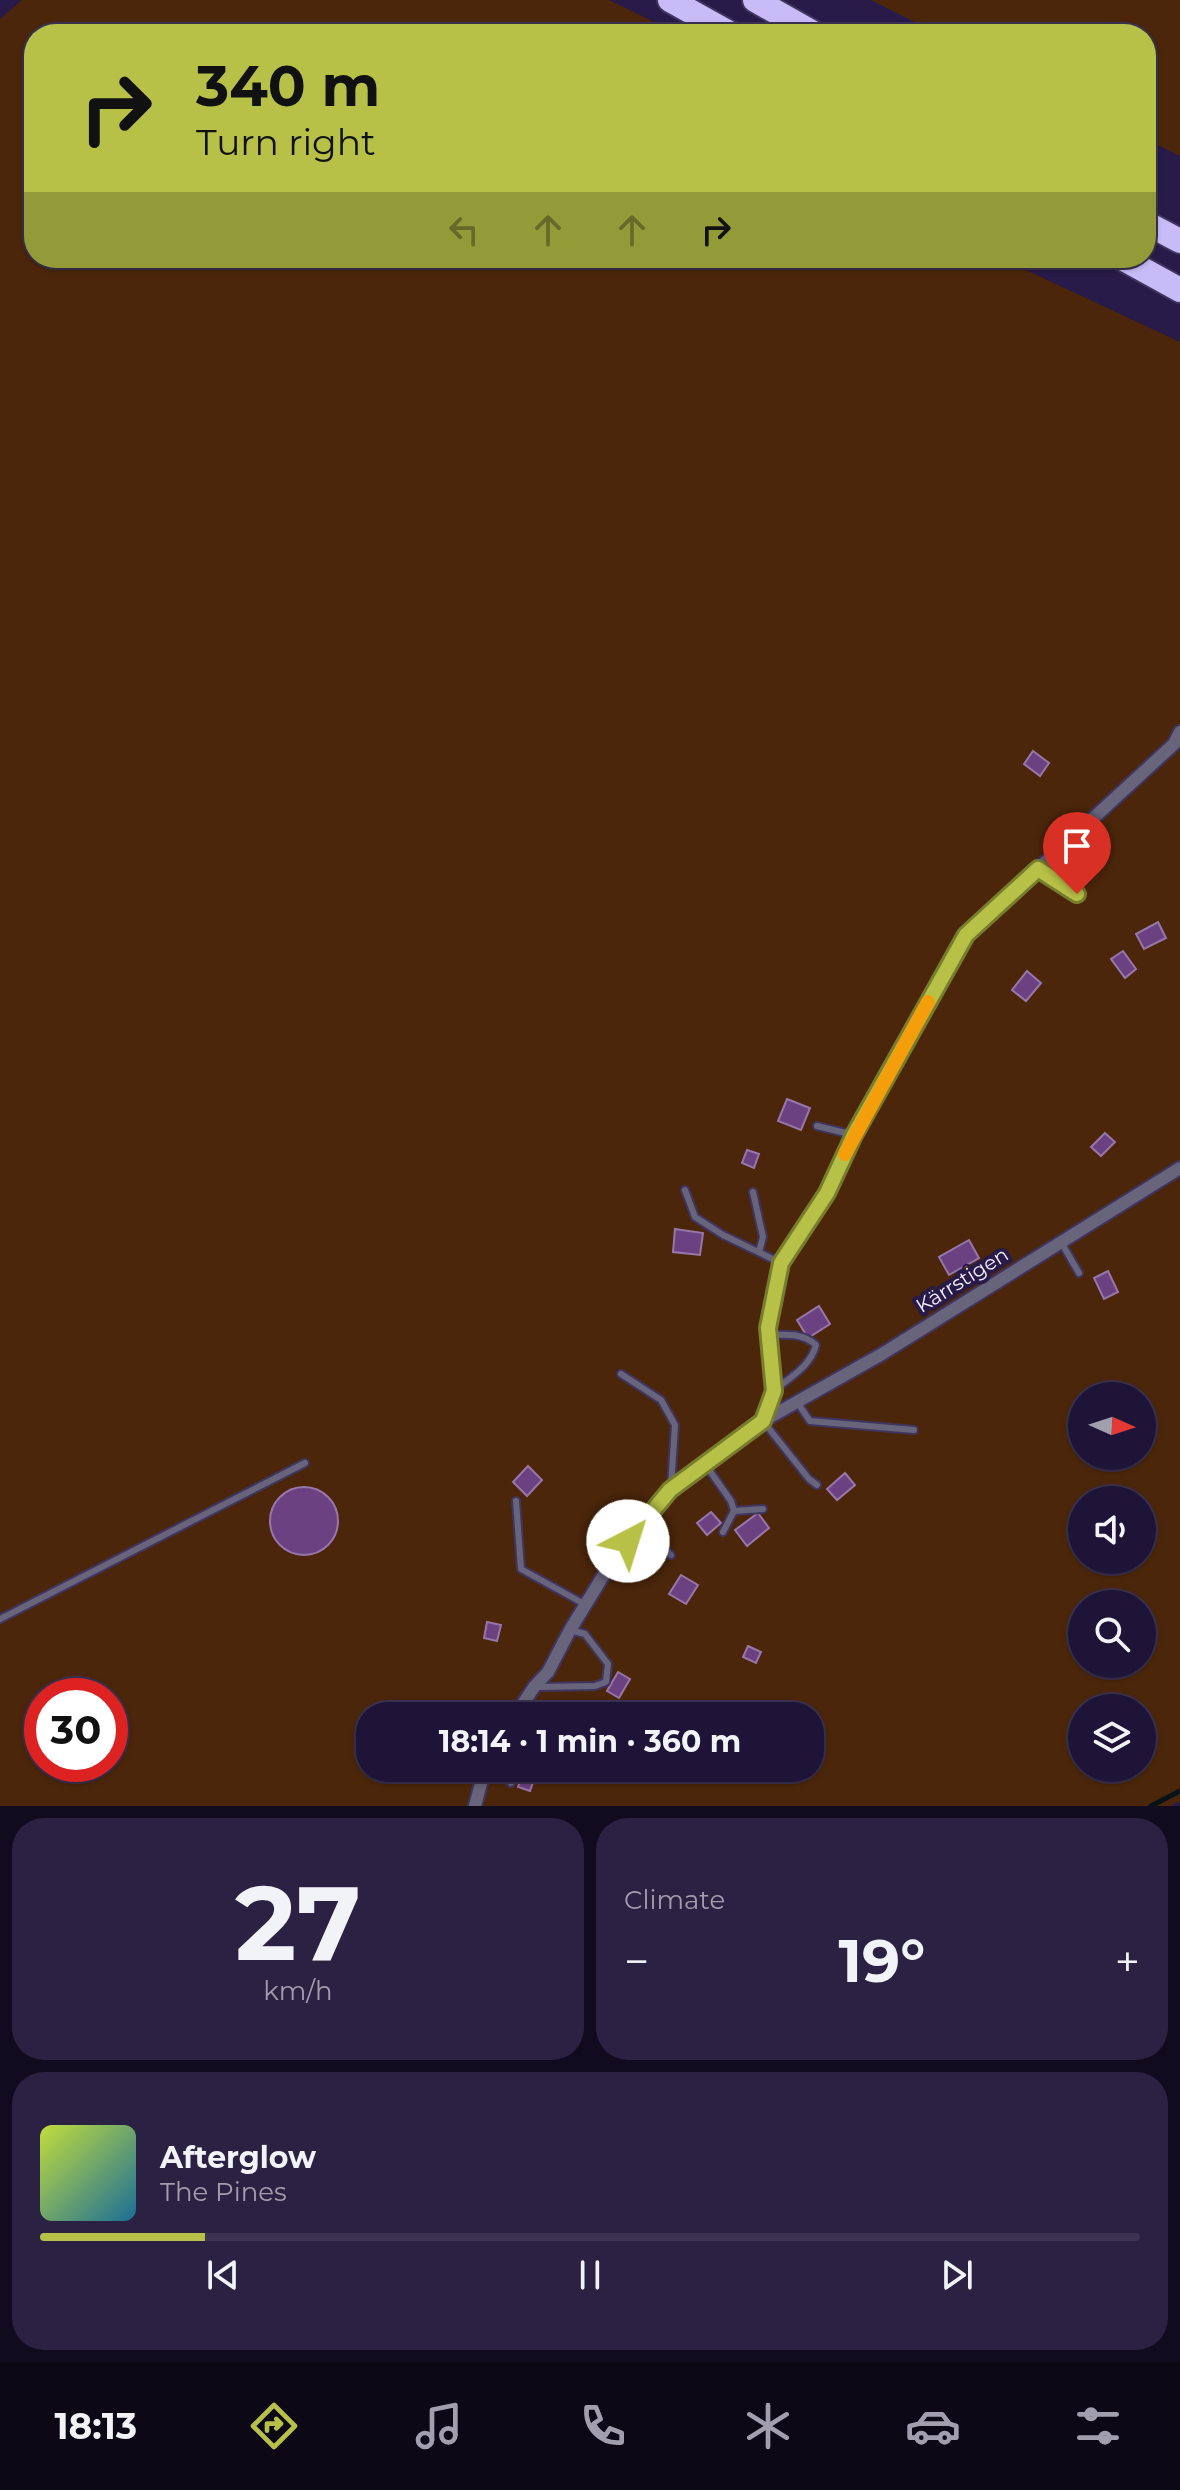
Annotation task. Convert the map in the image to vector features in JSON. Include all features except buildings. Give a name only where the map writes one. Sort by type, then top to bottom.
[{"type":"highway","points":[[670,0],[713,24]]},
{"type":"highway","points":[[755,0],[797,24]]},
{"type":"highway","points":[[1156,228],[1180,241]]},
{"type":"highway","points":[[1140,268],[1180,290]]},
{"type":"street","points":[[763,1421],[774,1391],[767,1335],[781,1263],[827,1193],[854,1135],[966,935],[1174,744],[1180,732]]},
{"type":"street","name":"Kärrstigen","points":[[524,1702],[548,1672],[616,1555],[670,1490],[763,1421],[882,1354],[1180,1168]]},
{"type":"street","points":[[475,1806],[481,1782]]},
{"type":"lane","points":[[1038,869],[1077,894]]},
{"type":"lane","points":[[817,1126],[854,1135]]},
{"type":"lane","points":[[685,1190],[695,1217],[723,1235],[781,1263]]},
{"type":"lane","points":[[753,1192],[763,1237],[759,1252]]},
{"type":"lane","points":[[1061,1242],[1079,1273]]},
{"type":"lane","points":[[977,1267],[987,1289]]},
{"type":"lane","points":[[767,1335],[797,1335],[816,1345],[814,1355],[806,1364],[774,1391]]},
{"type":"lane","points":[[621,1374],[661,1400],[675,1425],[670,1490]]},
{"type":"lane","points":[[797,1402],[810,1421],[914,1430]]},
{"type":"lane","points":[[763,1421],[817,1485]]},
{"type":"lane","points":[[0,1619],[305,1463]]},
{"type":"lane","points":[[705,1464],[731,1501],[734,1511],[723,1532]]},
{"type":"lane","points":[[516,1501],[521,1569],[586,1605]]},
{"type":"lane","points":[[734,1511],[763,1509]]},
{"type":"lane","points":[[639,1527],[671,1555]]},
{"type":"lane","points":[[534,1687],[595,1686],[606,1682],[608,1664],[585,1634],[570,1630]]},
{"type":"shaded area","points":[[22,0],[609,0],[658,24],[24,24],[24,268],[1023,268],[1180,342],[1180,1801],[1171,1806],[0,1806],[0,19]]},
{"type":"shaded area","points":[[871,0],[1180,0],[1180,156],[1156,144],[1156,24],[918,24]]},
{"type":"waterway","points":[[1151,1806],[1180,1791]]},
{"type":"slow traffic","points":[[845,1154],[928,1002]]},
{"type":"route","points":[[628,1541],[670,1490],[763,1421],[774,1391],[767,1335],[781,1263],[827,1193],[854,1135],[966,935],[1038,869],[1077,894]]}]
